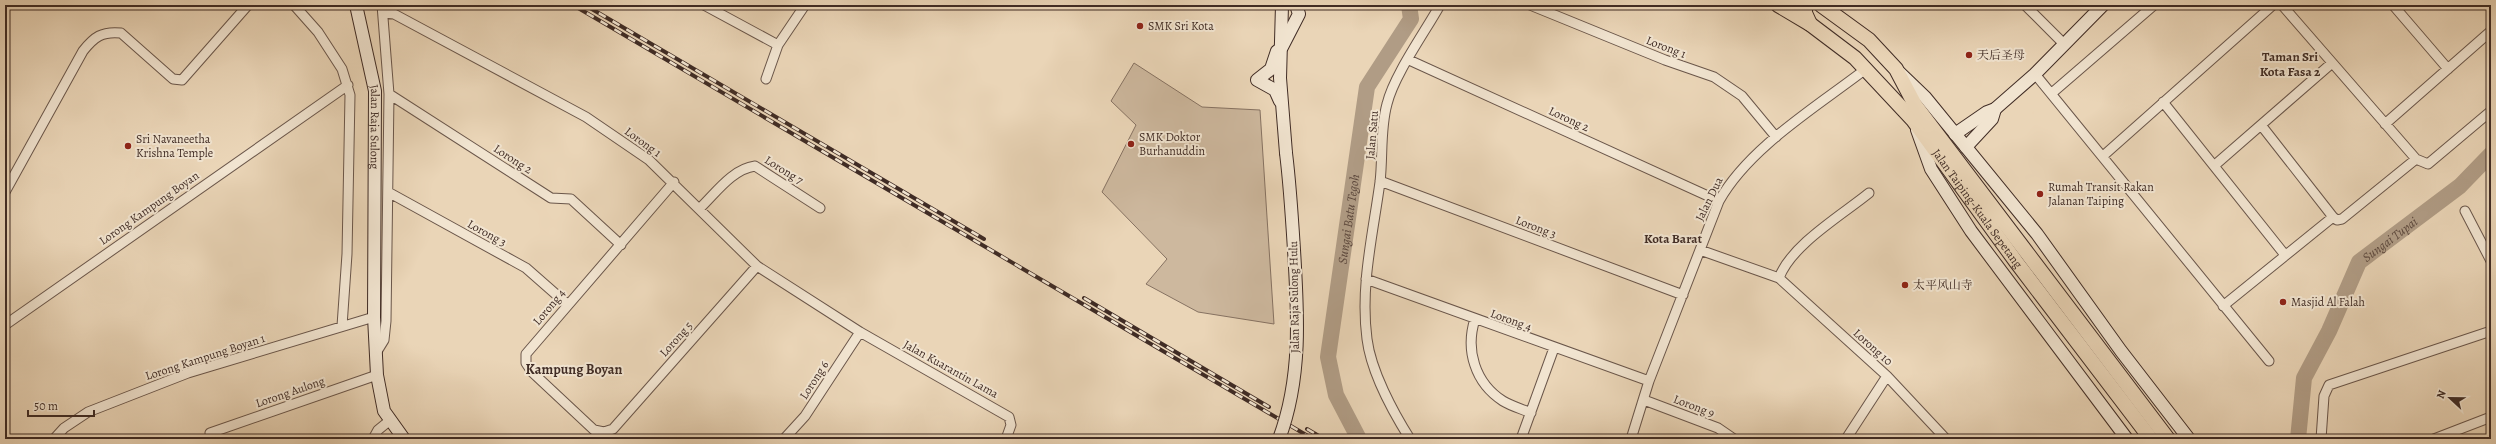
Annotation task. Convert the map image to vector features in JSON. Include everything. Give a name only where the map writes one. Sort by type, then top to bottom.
[{"type":"main road","name":"Jalan Taiping-Kuala Sepetang","points":[[1778,5],[1810,24],[1867,68],[1913,120],[1945,167],[2111,389],[2151,439]]},
{"type":"main road","points":[[1805,5],[1804,13],[1810,24]]},
{"type":"main road","name":"Jalan Taiping-Kuala Sepetang","points":[[1826,7],[1869,40],[1896,69],[1915,105],[2168,439]]},
{"type":"street","points":[[5,192],[83,52],[94,37],[100,34],[121,33],[173,79],[182,80],[248,5]]},
{"type":"street","points":[[294,5],[318,32],[342,69],[350,95],[350,142],[342,326]]},
{"type":"street","name":"Jalan Raja Sulong","points":[[356,5],[375,91],[376,252],[374,317],[379,398],[390,421],[404,439]]},
{"type":"street","points":[[706,5],[778,45]]},
{"type":"street","points":[[766,79],[778,45],[805,5]]},
{"type":"street","points":[[1282,5],[1280,34],[1276,56],[1271,69],[1257,80],[1275,90],[1282,106]]},
{"type":"street","points":[[1281,50],[1299,14],[1296,5]]},
{"type":"street","name":"Jalan Satu","points":[[1410,439],[1398,420],[1384,389],[1367,339],[1366,279],[1380,181],[1387,104],[1396,80],[1440,5]]},
{"type":"street","name":"Lorong 1","points":[[1530,5],[1665,60],[1714,77],[1742,96],[1776,137]]},
{"type":"street","points":[[2025,5],[2064,44]]},
{"type":"street","points":[[1956,134],[1987,112],[1995,110],[2035,74],[2103,5]]},
{"type":"street","points":[[2052,93],[2154,5]]},
{"type":"street","points":[[2103,156],[2273,5]]},
{"type":"street","points":[[2282,5],[2416,159],[2428,164],[2491,111]]},
{"type":"street","points":[[2395,6],[2448,69]]},
{"type":"street","points":[[376,353],[384,340],[386,321],[389,94],[383,9]]},
{"type":"street","name":"Lorong 1","points":[[383,9],[586,117],[649,160],[674,182],[699,210],[757,266],[860,332]]},
{"type":"street","points":[[2385,124],[2491,31]]},
{"type":"street","name":"Jalan Raja Sulong Hulu","points":[[1279,439],[1291,400],[1297,340],[1297,291],[1280,78],[1280,34]]},
{"type":"street","name":"Lorong 2","points":[[1409,60],[1719,201]]},
{"type":"street","points":[[2215,165],[2332,63]]},
{"type":"street","name":"Jalan Dua","points":[[1630,439],[1649,381],[1719,201],[1730,181],[1776,137],[1867,68]]},
{"type":"street","points":[[1896,69],[1926,97],[2037,234],[2121,351],[2189,439]]},
{"type":"street","points":[[2035,74],[2269,361]]},
{"type":"street","name":"Lorong Kampung Boyan","points":[[5,325],[348,85]]},
{"type":"street","name":"Lorong 2","points":[[389,94],[551,198],[572,200],[621,245]]},
{"type":"street","points":[[2163,102],[2215,165],[2285,255]]},
{"type":"street","points":[[1966,147],[1992,119],[1995,110]]},
{"type":"street","points":[[1913,120],[1931,169],[1971,231],[2127,439]]},
{"type":"street","points":[[2261,125],[2333,217],[2337,220],[2342,219],[2416,159]]},
{"type":"street","name":"Lorong 7","points":[[699,210],[735,174],[743,168],[755,166],[820,208]]},
{"type":"street","name":"Lorong 3","points":[[1380,181],[1683,295]]},
{"type":"street","name":"Lorong 4","points":[[613,428],[604,432],[594,430],[532,372],[526,362],[526,354],[567,304],[621,245],[674,182]]},
{"type":"street","name":"Lorong 3","points":[[388,192],[526,268],[567,304]]},
{"type":"street","points":[[1779,278],[1784,266],[1797,251],[1869,193]]},
{"type":"street","points":[[2465,211],[2491,261]]},
{"type":"street","points":[[2223,306],[2333,217]]},
{"type":"street","name":"Lorong 10","points":[[1700,250],[1779,278],[1887,376],[1946,439]]},
{"type":"street","name":"Lorong 5","points":[[613,428],[757,266]]},
{"type":"street","name":"Lorong 4","points":[[1366,279],[1649,381]]},
{"type":"street","name":"Lorong Kampung Boyan 1","points":[[54,439],[64,428],[88,412],[188,373],[374,317]]},
{"type":"street","points":[[1475,319],[1470,334],[1470,351],[1481,378],[1493,393],[1504,402],[1531,413]]},
{"type":"street","name":"Lorong 6","points":[[784,439],[805,416],[860,332]]},
{"type":"street","name":"Jalan Kuarantin Lama","points":[[860,332],[1009,417],[1011,425],[1006,439]]},
{"type":"street","points":[[2321,439],[2324,396],[2329,385],[2491,332]]},
{"type":"street","points":[[1520,439],[1531,413],[1554,348]]},
{"type":"street","name":"Lorong Aulong","points":[[210,433],[377,375]]},
{"type":"street","points":[[1846,439],[1887,376]]},
{"type":"street","name":"Lorong 9","points":[[1644,400],[1718,428],[1734,439]]},
{"type":"street","points":[[2434,439],[2491,417]]},
{"type":"street","points":[[373,439],[378,430],[390,421]]},
{"type":"shaded area","points":[[1134,63],[1202,107],[1260,110],[1274,324],[1198,312],[1146,284],[1167,259],[1102,192],[1136,125],[1111,101]]},
{"type":"waterway","name":"Sungai Batu Tegoh","points":[[1359,439],[1336,395],[1328,357],[1367,87],[1411,19],[1409,5]]},
{"type":"waterway","name":"Sungai Tupai","points":[[2298,439],[2304,378],[2329,331],[2359,262],[2460,186],[2491,154]]},
{"type":"railway","points":[[573,5],[1313,439]]},
{"type":"railway","points":[[585,5],[984,239]]},
{"type":"railway","points":[[1084,298],[1269,407]]},
{"type":"railway","points":[[1307,429],[1324,439]]},
{"type":"place","name":"SMK Sri Kota","points":[[1140,26]]},
{"type":"place","name":"天后圣母","points":[[1969,55]]},
{"type":"place","name":"SMK Doktor Burhanuddin","points":[[1131,144]]},
{"type":"place","name":"Sri Navaneetha Krishna Temple","points":[[128,146]]},
{"type":"place","name":"Rumah Transit Rakan Jalanan Taiping","points":[[2040,194]]},
{"type":"place","name":"太平风山寺","points":[[1905,285]]},
{"type":"place","name":"Masjid Al Falah","points":[[2283,302]]},
{"type":"district","name":"Taman Sri Kota Fasa 2","points":[[2290,64]]},
{"type":"district","name":"Kota Barat","points":[[1673,238]]},
{"type":"district","name":"Kampung Boyan","points":[[574,369]]}]
